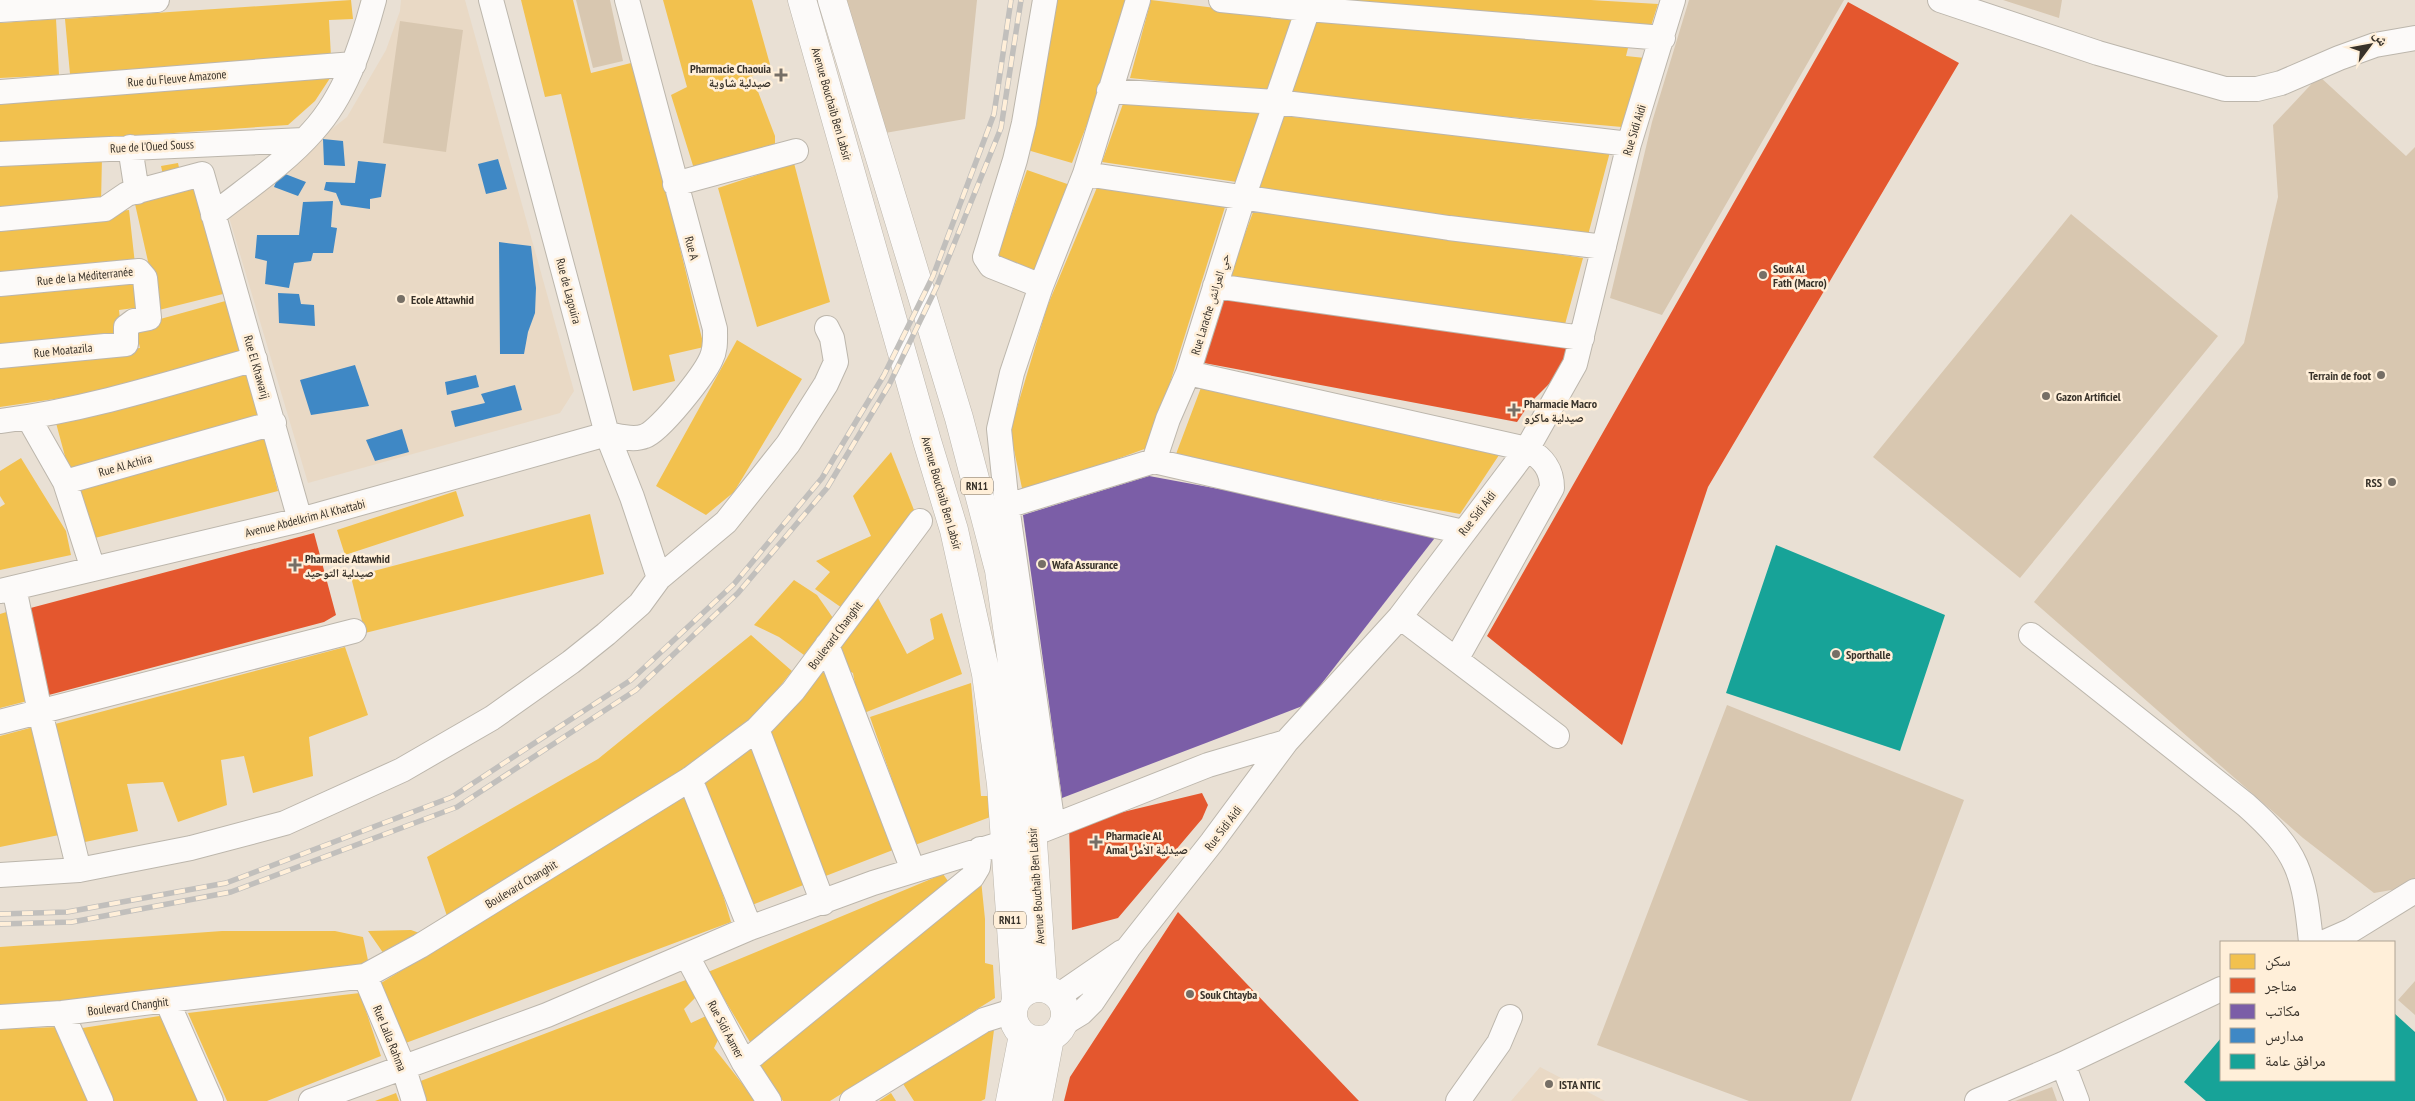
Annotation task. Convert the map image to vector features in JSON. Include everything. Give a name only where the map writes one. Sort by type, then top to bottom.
[{"type":"main road","name":"Avenue Bouchaib Ben Labsir","points":[[802,0],[841,130],[927,441],[954,530],[986,674],[1000,784],[991,845],[1017,1015],[1010,1101]]},
{"type":"main road","name":"Avenue Bouchaib Ben Labsir","points":[[832,0],[959,418],[999,570],[1028,784],[1043,829],[1050,992]]},
{"type":"main road","points":[[1050,992],[1028,989],[1017,1015],[1036,1040],[1057,1031]]},
{"type":"main road","name":"RN11","points":[[1038,1101],[1065,1009],[1050,992]]},
{"type":"street","points":[[0,10],[157,0]]},
{"type":"street","points":[[213,215],[304,140],[322,120],[354,64],[374,0]]},
{"type":"street","name":"Rue de Lagouira","points":[[491,0],[607,434],[632,497],[660,578]]},
{"type":"street","name":"Rue A","points":[[607,434],[629,438],[644,437],[655,431],[711,361],[715,347],[714,329],[627,0]]},
{"type":"street","points":[[1042,286],[991,266],[985,257],[1015,160],[1024,123],[1045,0]]},
{"type":"street","points":[[1043,829],[999,429],[1012,373],[1042,286],[1085,174],[1138,0]]},
{"type":"street","points":[[1221,0],[1310,5],[1662,38]]},
{"type":"street","name":"Rue Sidi Aidi","points":[[1057,1031],[1092,1002],[1129,947],[1212,842],[1286,742],[1400,617],[1462,532],[1527,449],[1575,364],[1629,144],[1673,0]]},
{"type":"street","points":[[1940,0],[2098,52],[2225,89],[2256,88],[2280,83],[2375,45],[2415,38]]},
{"type":"street","name":"Rue Larache حي العرائش","points":[[1154,461],[1168,419],[1188,373],[1243,198],[1310,5]]},
{"type":"street","name":"Rue du Fleuve Amazone","points":[[0,92],[354,64]]},
{"type":"street","points":[[1109,91],[1276,102],[1629,144]]},
{"type":"street","name":"Rue de l'Oued Souss","points":[[0,154],[304,140]]},
{"type":"street","name":"Rue El Khawarij","points":[[193,144],[274,423],[300,520]]},
{"type":"street","points":[[130,147],[137,192]]},
{"type":"street","points":[[675,184],[796,151]]},
{"type":"street","points":[[0,219],[105,210],[114,205],[123,196],[202,174]]},
{"type":"street","points":[[1085,174],[1449,228],[1604,247]]},
{"type":"street","name":"Rue de la Méditerranée","points":[[0,284],[139,271],[145,278],[149,318],[130,323],[126,326],[126,344]]},
{"type":"street","points":[[1216,286],[1582,338]]},
{"type":"street","points":[[0,875],[79,870],[191,848],[285,822],[402,770],[492,718],[571,662],[640,604],[660,578],[726,522],[788,444],[826,384],[836,362],[832,338],[827,328]]},
{"type":"street","name":"Rue Moatazila","points":[[0,356],[126,344]]},
{"type":"street","points":[[0,421],[28,417],[116,398],[255,359]]},
{"type":"street","points":[[1188,373],[1527,449],[1546,464],[1552,475],[1552,488],[1457,658]]},
{"type":"street","points":[[28,417],[65,482],[93,569]]},
{"type":"street","name":"Rue Al Achira","points":[[65,482],[274,423]]},
{"type":"street","name":"Avenue Abdelkrim Al Khattabi","points":[[7,589],[300,520],[607,434]]},
{"type":"street","points":[[1007,506],[1154,461],[1462,532]]},
{"type":"street","name":"Boulevard Changhit","points":[[0,1017],[62,1013],[365,976],[420,946],[690,779],[757,729],[793,691],[920,520]]},
{"type":"street","points":[[7,589],[79,870]]},
{"type":"street","points":[[1400,617],[1457,658],[1557,736]]},
{"type":"street","points":[[0,722],[354,631]]},
{"type":"street","points":[[2031,635],[2246,805],[2272,828],[2299,868],[2306,898],[2311,941]]},
{"type":"street","points":[[827,646],[913,870]]},
{"type":"street","points":[[757,729],[823,902]]},
{"type":"street","points":[[311,1101],[402,1066],[547,1015],[750,928],[913,870],[1043,829],[1208,765],[1286,742]]},
{"type":"street","points":[[690,779],[750,928]]},
{"type":"street","points":[[744,1063],[972,877],[991,845]]},
{"type":"street","points":[[2327,941],[2350,931],[2415,891]]},
{"type":"street","name":"Rue Sidi Aidi","points":[[1050,992],[1129,947]]},
{"type":"street","name":"Rue Sidi Aamer","points":[[687,956],[744,1063],[769,1101]]},
{"type":"street","name":"Rue Lalla Rahma","points":[[365,976],[402,1066],[414,1101]]},
{"type":"street","points":[[1977,1101],[2063,1064],[2220,989]]},
{"type":"street","points":[[167,1001],[211,1101]]},
{"type":"street","points":[[62,1013],[101,1101]]},
{"type":"street","points":[[852,1101],[984,1020],[1017,1015]]},
{"type":"street","points":[[1458,1101],[1499,1043],[1510,1017]]},
{"type":"street","points":[[2063,1064],[2077,1101]]},
{"type":"shaded area","name":"Ecole Attawhid","points":[[401,0],[465,0],[574,391],[560,413],[308,483],[226,207],[254,190],[347,117],[386,50],[400,11]]},
{"type":"shaded area","points":[[576,0],[610,0],[623,61],[593,68]]},
{"type":"shaded area","points":[[844,0],[977,0],[965,119],[885,133]]},
{"type":"shaded area","points":[[1689,0],[1844,0],[1662,315],[1610,298],[1652,122]]},
{"type":"shaded area","points":[[2003,0],[2062,0],[2059,18]]},
{"type":"shaded area","points":[[400,21],[463,30],[446,152],[383,143]]},
{"type":"shaded area","points":[[2319,76],[2406,156],[2415,147],[2415,886],[2374,893],[2303,838],[2034,602],[2244,343],[2278,197],[2273,125]]},
{"type":"shaded area","name":"Gazon Artificiel","points":[[2071,214],[2218,336],[2020,578],[1873,457]]},
{"type":"shaded area","points":[[1727,705],[1964,800],[1851,1101],[1749,1101],[1597,1045]]},
{"type":"shaded area","points":[[2415,981],[2415,1015],[2398,1000]]},
{"type":"shaded area","name":"ISTA NTIC","points":[[1540,1067],[1605,1101],[1511,1101]]},
{"type":"shaded area","points":[[2052,1087],[2057,1101],[2015,1101]]},
{"type":"building: سكن","points":[[351,0],[353,19],[329,20],[331,57],[70,74],[65,19]]},
{"type":"building: سكن","points":[[521,0],[573,0],[591,73],[635,62],[704,347],[669,355],[675,381],[633,391],[561,94],[545,97]]},
{"type":"building: سكن","points":[[663,0],[752,0],[771,68],[752,76],[775,136],[775,152],[695,172],[671,95],[687,87]]},
{"type":"building: سكن","points":[[1054,0],[1130,0],[1108,70],[1072,163],[1024,149]]},
{"type":"building: سكن","points":[[1151,0],[1297,18],[1270,92],[1130,78]]},
{"type":"building: سكن","points":[[1321,0],[1591,0],[1658,4],[1651,26]]},
{"type":"building: سكن","points":[[1316,17],[1630,40],[1626,56],[1645,58],[1622,127],[1287,97]]},
{"type":"building: سكن","points":[[56,19],[59,75],[0,78],[0,23]]},
{"type":"building: سكن","points":[[334,72],[315,101],[288,125],[0,145],[0,101]]},
{"type":"building: سكن","points":[[1124,101],[1262,112],[1237,182],[1102,162]]},
{"type":"building: سكن","points":[[1283,116],[1611,148],[1587,239],[1258,190]]},
{"type":"building: سكن","points":[[102,157],[101,203],[0,212],[0,163]]},
{"type":"building: سكن","points":[[178,163],[181,176],[164,180],[161,166]]},
{"type":"building: سكن","points":[[794,163],[830,302],[757,327],[718,188]]},
{"type":"building: سكن","points":[[1027,170],[1073,186],[1043,273],[997,256]]},
{"type":"building: سكن","points":[[193,183],[227,293],[159,310],[135,204]]},
{"type":"building: سكن","points":[[1098,185],[1225,207],[1150,447],[1023,493],[1010,431],[1047,307]]},
{"type":"building: سكن","points":[[1255,207],[1583,258],[1564,328],[1228,279]]},
{"type":"building: سكن","points":[[129,210],[135,264],[0,278],[0,224]]},
{"type":"building: سكن","points":[[139,277],[142,307],[119,310],[122,336],[0,350],[0,293]]},
{"type":"building: سكن","points":[[229,300],[244,355],[109,391],[0,407],[0,362],[140,348],[135,326]]},
{"type":"building: سكن","points":[[737,340],[802,379],[734,492],[706,515],[656,486]]},
{"type":"building: سكن","points":[[250,369],[263,416],[69,471],[56,423]]},
{"type":"building: سكن","points":[[1202,385],[1505,446],[1460,514],[1173,462]]},
{"type":"building: سكن","points":[[264,436],[278,491],[87,540],[73,486]]},
{"type":"building: سكن","points":[[891,452],[914,510],[842,608],[815,589],[830,572],[816,561],[871,536],[853,496]]},
{"type":"building: سكن","points":[[21,458],[66,531],[71,555],[0,570],[0,507],[5,504],[0,496],[0,471]]},
{"type":"building: سكن","points":[[456,491],[464,516],[345,555],[337,530]]},
{"type":"building: سكن","points":[[590,514],[604,574],[365,633],[351,577]]},
{"type":"building: سكن","points":[[794,580],[817,595],[833,618],[804,655],[779,637],[754,625]]},
{"type":"building: سكن","points":[[877,596],[907,654],[934,639],[930,619],[942,613],[962,674],[864,713],[857,695],[853,673],[845,669],[836,648]]},
{"type":"building: سكن","points":[[13,610],[35,699],[0,708],[0,614]]},
{"type":"building: سكن","points":[[751,635],[792,671],[743,733],[447,916],[427,857],[598,759]]},
{"type":"building: سكن","points":[[345,647],[368,715],[309,737],[313,776],[253,793],[244,756],[221,760],[227,805],[178,822],[163,782],[127,784],[138,831],[85,842],[72,830],[55,724]]},
{"type":"building: سكن","points":[[829,671],[893,850],[823,877],[767,729],[815,673]]},
{"type":"building: سكن","points":[[971,683],[981,796],[995,796],[993,816],[915,845],[870,717]]},
{"type":"building: سكن","points":[[41,725],[64,834],[0,847],[0,736]]},
{"type":"building: سكن","points":[[753,743],[806,884],[752,905],[704,782]]},
{"type":"building: سكن","points":[[685,796],[723,895],[731,922],[403,1044],[381,983]]},
{"type":"building: سكن","points":[[943,874],[948,881],[753,1047],[708,972]]},
{"type":"building: سكن","points":[[981,880],[985,919],[985,963],[993,965],[995,998],[830,1101],[783,1101],[758,1067]]},
{"type":"building: سكن","points":[[411,930],[422,934],[386,957],[368,931]]},
{"type":"building: سكن","points":[[222,931],[335,931],[363,937],[369,965],[0,1009],[0,947]]},
{"type":"building: سكن","points":[[691,978],[698,995],[684,1009],[691,1023],[706,1016],[719,1038],[714,1048],[756,1101],[424,1101],[418,1082]]},
{"type":"building: سكن","points":[[360,993],[381,1056],[267,1101],[227,1101],[188,1013]]},
{"type":"building: سكن","points":[[166,1015],[201,1101],[108,1101],[76,1029]]},
{"type":"building: سكن","points":[[990,1021],[994,1030],[985,1099],[981,1101],[914,1101],[900,1079]]},
{"type":"building: سكن","points":[[60,1027],[90,1101],[0,1101],[0,1029]]},
{"type":"building: سكن","points":[[396,1093],[399,1101],[375,1101]]},
{"type":"building: سكن","points":[[891,1093],[896,1101],[879,1101]]},
{"type":"building: متاجر","name":"Souk Al Fath (Macro)","points":[[1848,2],[1959,63],[1708,487],[1622,745],[1487,636]]},
{"type":"building: متاجر","points":[[1224,297],[1569,348],[1561,372],[1530,403],[1517,422],[1204,363]]},
{"type":"building: متاجر","points":[[314,533],[336,615],[324,622],[45,696],[23,610]]},
{"type":"building: متاجر","points":[[1202,793],[1208,805],[1202,819],[1118,918],[1072,930],[1069,825]]},
{"type":"building: متاجر","name":"Souk Chtayba","points":[[1178,912],[1359,1101],[1064,1101],[1070,1077]]},
{"type":"building: مكاتب","points":[[1149,476],[1441,530],[1305,705],[1062,798],[1023,515]]},
{"type":"building: مدارس","points":[[323,139],[343,141],[345,166],[324,165]]},
{"type":"building: مدارس","points":[[498,159],[507,189],[486,194],[478,164]]},
{"type":"building: مدارس","points":[[358,161],[386,164],[381,197],[370,199],[370,209],[341,205],[336,193],[324,190],[326,182],[355,183]]},
{"type":"building: مدارس","points":[[280,172],[306,182],[298,196],[274,187]]},
{"type":"building: مدارس","points":[[333,201],[331,227],[337,228],[333,253],[313,253],[311,261],[294,263],[289,288],[265,284],[267,261],[255,258],[257,235],[299,235],[303,202]]},
{"type":"building: مدارس","points":[[499,242],[531,246],[536,288],[535,313],[528,332],[524,354],[500,354]]},
{"type":"building: مدارس","points":[[278,293],[299,294],[301,304],[314,305],[315,326],[279,323]]},
{"type":"building: مدارس","points":[[355,365],[369,406],[311,415],[300,380]]},
{"type":"building: مدارس","points":[[476,375],[479,387],[447,395],[445,382]]},
{"type":"building: مدارس","points":[[515,385],[522,410],[455,427],[451,411],[485,403],[481,394]]},
{"type":"building: مدارس","points":[[402,429],[409,452],[375,461],[366,440]]},
{"type":"building: مرافق عامة","name":"Sporthalle","points":[[1776,545],[1945,615],[1900,751],[1726,693]]},
{"type":"building: مرافق عامة","points":[[2395,1014],[2415,1032],[2415,1101],[2206,1101],[2184,1082],[2220,1039],[2220,1081],[2395,1081]]},
{"type":"railway","points":[[0,914],[67,912],[226,883],[452,797],[631,680],[734,584],[822,478],[884,375],[933,276],[994,114],[1011,0]]},
{"type":"railway","points":[[0,924],[72,922],[231,892],[457,807],[636,690],[738,593],[827,488],[889,385],[937,286],[1001,128],[1021,0]]},
{"type":"place","name":"Pharmacie Chaouia صيدلية شاوية","points":[[781,75]]},
{"type":"place","name":"Souk Al Fath (Macro)","points":[[1763,275]]},
{"type":"place","name":"Ecole Attawhid","points":[[401,299]]},
{"type":"place","name":"Terrain de foot","points":[[2381,375]]},
{"type":"place","name":"Gazon Artificiel","points":[[2046,396]]},
{"type":"place","name":"Pharmacie Macro صيدلية ماكرو","points":[[1514,410]]},
{"type":"place","name":"RSS","points":[[2392,482]]},
{"type":"place","name":"Wafa Assurance","points":[[1042,564]]},
{"type":"place","name":"Pharmacie Attawhid صيدلية التوحيد","points":[[295,565]]},
{"type":"place","name":"Sporthalle","points":[[1836,654]]},
{"type":"place","name":"Pharmacie Al Amal صيدلية الأمل","points":[[1096,842]]},
{"type":"place","name":"Souk Chtayba","points":[[1190,994]]},
{"type":"place","name":"ISTA NTIC","points":[[1549,1084]]}]
